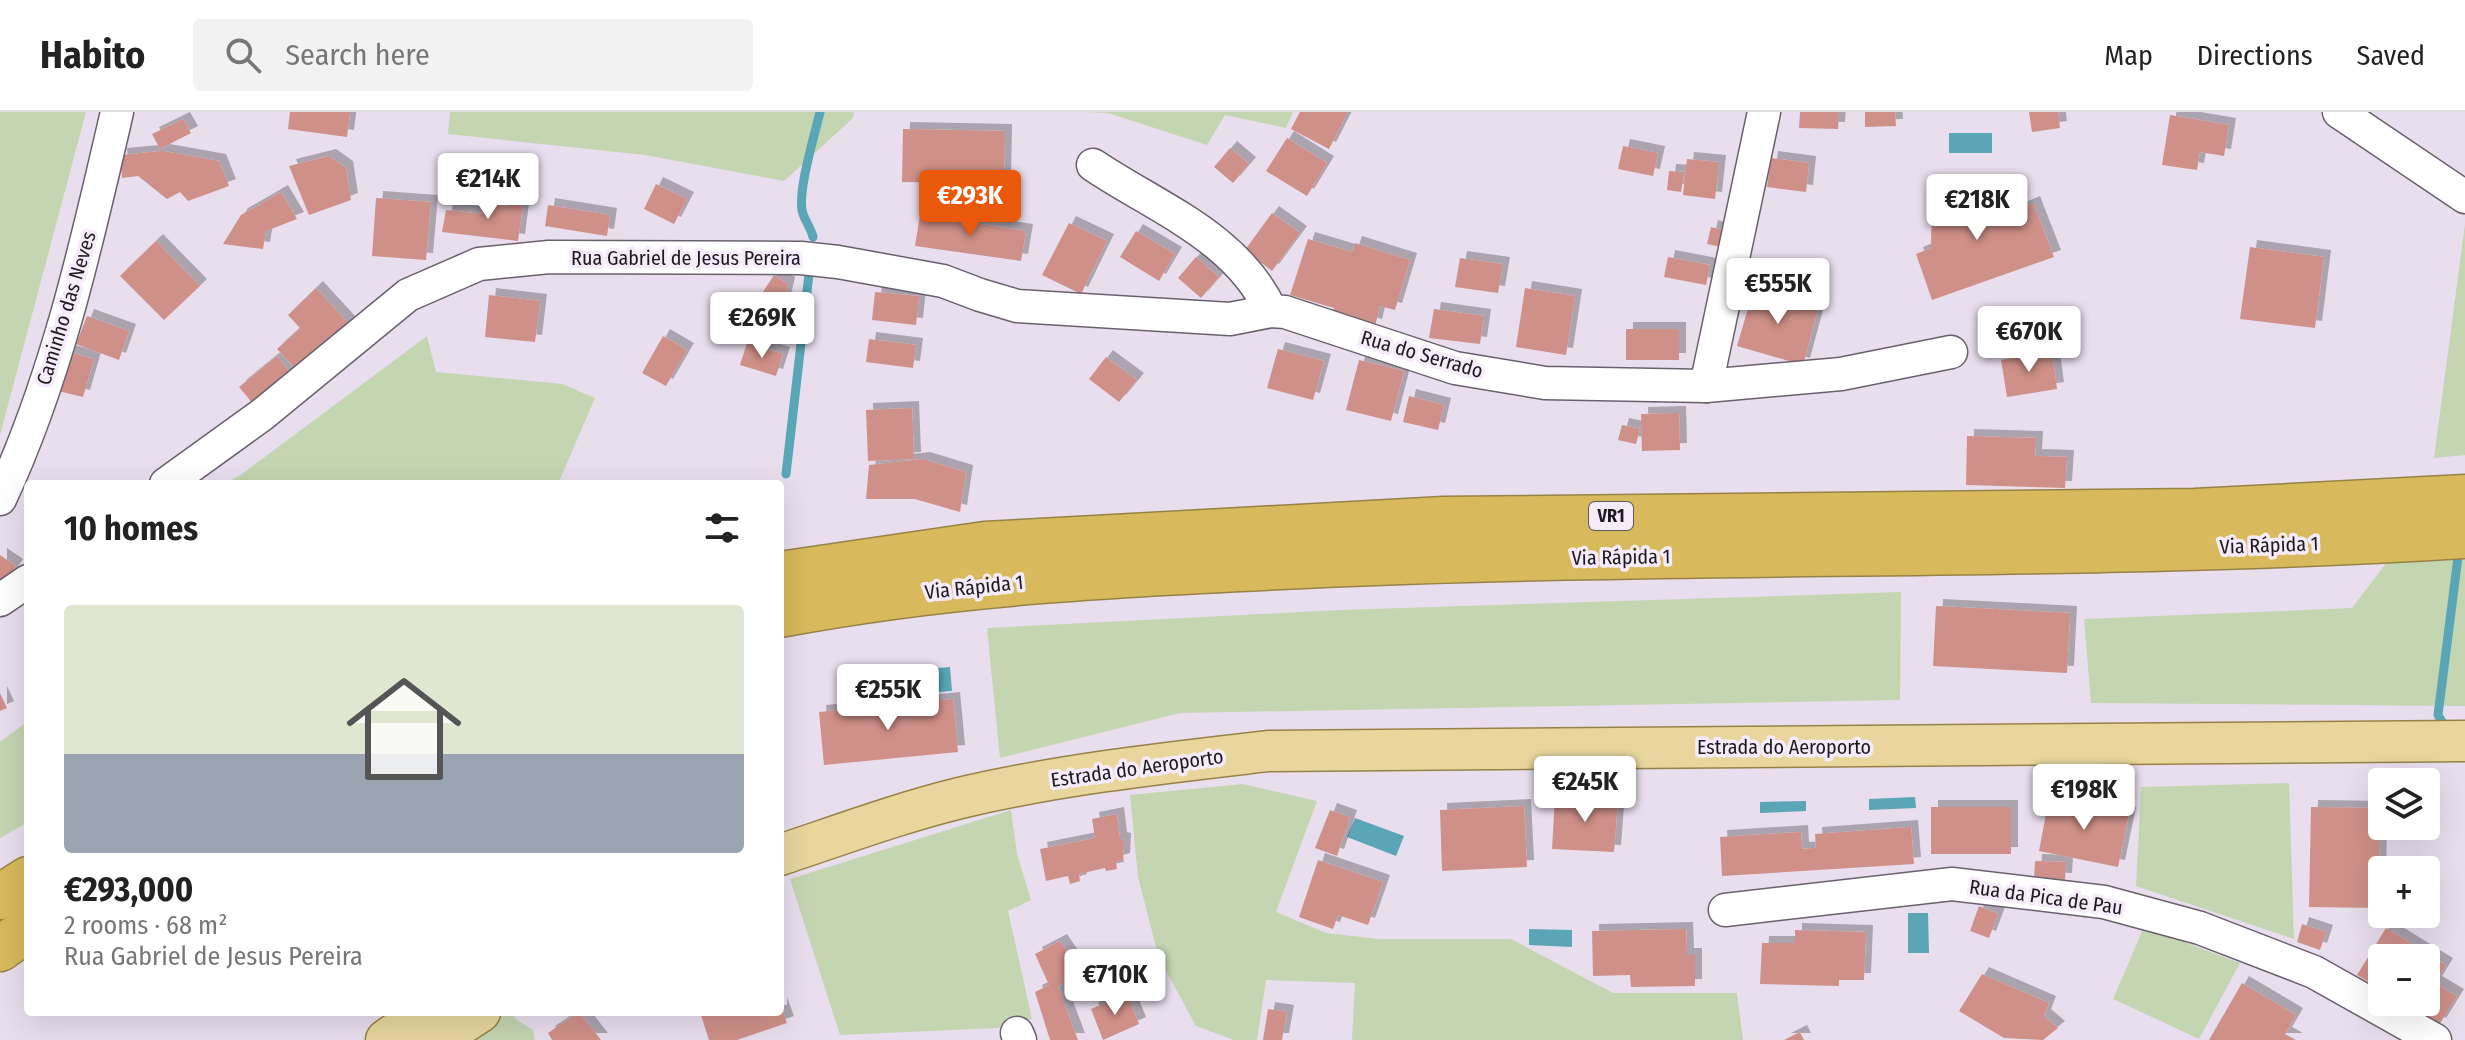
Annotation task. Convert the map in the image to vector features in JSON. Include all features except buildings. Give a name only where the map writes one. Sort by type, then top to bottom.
[{"type":"highway","name":"Via Rápida 1","points":[[784,573],[985,544],[1444,519],[2195,511],[2450,518]]},
{"type":"highway","name":"Via Rápida 1","points":[[784,614],[847,602],[984,585],[1101,576],[1390,562],[2190,548],[2450,518]]},
{"type":"highway","points":[[0,897],[24,882]]},
{"type":"highway","points":[[0,949],[24,932]]},
{"type":"main road","name":"Estrada do Aeroporto","points":[[784,854],[960,798],[1118,768],[1268,751],[2446,741]]},
{"type":"main road","points":[[386,1040],[419,1016]]},
{"type":"main road","points":[[430,1040],[457,1016]]},
{"type":"main road","points":[[437,1040],[474,1016]]},
{"type":"street","name":"Caminho das Neves","points":[[0,499],[16,465],[77,285],[117,112]]},
{"type":"street","points":[[1706,386],[1764,112]]},
{"type":"street","points":[[2339,112],[2465,197]]},
{"type":"street","points":[[1093,165],[1218,242],[1253,277],[1271,311]]},
{"type":"street","name":"Rua Gabriel de Jesus Pereira","points":[[172,480],[263,414],[408,295],[479,264],[549,257],[801,258],[943,281],[1017,306],[1211,319],[1230,319],[1271,311]]},
{"type":"street","name":"Rua do Serrado","points":[[1271,311],[1285,312],[1455,368],[1545,383],[1706,386],[1841,374],[1951,352]]},
{"type":"street","points":[[0,600],[24,584]]},
{"type":"street","name":"Rua da Pica de Pau","points":[[1725,910],[1952,884],[2104,902],[2200,928],[2314,972],[2435,1040]]},
{"type":"green space","points":[[0,112],[86,112],[0,435]]},
{"type":"green space","points":[[450,112],[854,112],[853,118],[784,181],[645,155],[448,134]]},
{"type":"green space","points":[[1088,112],[1293,112],[1286,128],[1225,115],[1207,145],[1108,113]]},
{"type":"green space","points":[[2465,224],[2465,455],[2434,458]]},
{"type":"green space","points":[[427,336],[436,372],[562,384],[595,398],[560,480],[232,480]]},
{"type":"green space","points":[[2465,560],[2465,706],[2091,703],[2084,619],[2352,608],[2387,562]]},
{"type":"green space","points":[[1901,592],[1900,700],[1180,713],[1000,758],[987,628],[1340,610]]},
{"type":"green space","points":[[24,724],[24,824],[0,838],[0,742]]},
{"type":"green space","points":[[2289,783],[2294,939],[2136,886],[2141,787]]},
{"type":"green space","points":[[1243,784],[1317,801],[1276,912],[1326,933],[1379,939],[1511,939],[1613,993],[1737,993],[1743,1040],[1352,1040],[1355,983],[1266,980],[1257,1040],[1234,1040],[1196,1026],[1159,958],[1138,877],[1130,795]]},
{"type":"green space","points":[[1011,810],[1017,854],[1031,900],[1008,911],[1032,1019],[997,1028],[840,1035],[790,879]]},
{"type":"green space","points":[[2144,927],[2240,963],[2199,1039],[2113,999]]},
{"type":"green space","points":[[493,1016],[514,1016],[533,1030],[535,1040],[461,1040]]},
{"type":"water","points":[[1949,133],[1992,133],[1992,153],[1949,153]]},
{"type":"water","points":[[950,667],[952,691],[899,695],[897,671]]},
{"type":"water","points":[[1915,797],[1916,808],[1869,810],[1869,799]]},
{"type":"water","points":[[1806,801],[1806,811],[1760,813],[1760,802]]},
{"type":"water","points":[[1355,818],[1404,836],[1396,856],[1347,837]]},
{"type":"water","points":[[1908,913],[1928,913],[1929,953],[1908,953]]},
{"type":"water","points":[[1529,929],[1572,930],[1572,947],[1529,945]]},
{"type":"waterway","points":[[813,237],[803,214],[802,193],[820,112]]},
{"type":"waterway","points":[[786,474],[809,274]]},
{"type":"waterway","points":[[2447,730],[2438,715],[2459,549]]}]
